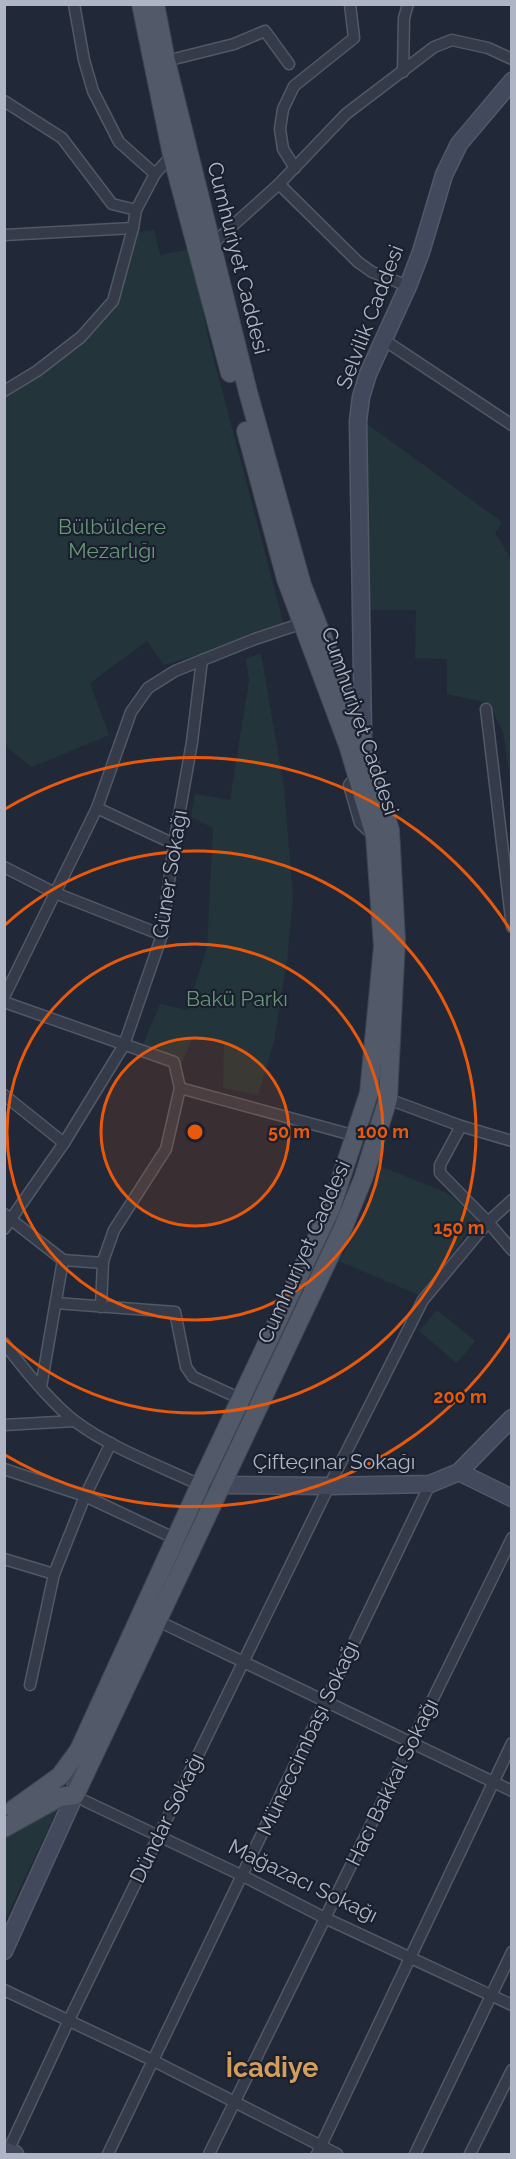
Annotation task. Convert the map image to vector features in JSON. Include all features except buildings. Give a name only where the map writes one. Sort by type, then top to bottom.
[{"type":"main road","points":[[141,4],[180,152]]},
{"type":"main road","points":[[155,4],[180,152]]},
{"type":"main road","name":"Cumhuriyet Caddesi","points":[[4,1815],[60,1776],[79,1750],[200,1485],[331,1208],[369,1093],[383,946],[375,836],[309,622],[302,585],[242,394],[180,152]]},
{"type":"main road","name":"Cumhuriyet Caddesi","points":[[80,1798],[156,1620],[343,1228],[363,1179],[388,1099],[396,940],[390,830],[363,740],[309,622]]},
{"type":"main road","points":[[4,1828],[60,1797],[80,1798]]},
{"type":"street","points":[[74,4],[84,60],[93,91],[119,142],[156,174]]},
{"type":"street","points":[[295,168],[283,149],[280,129],[283,110],[294,86],[354,38],[350,4]]},
{"type":"street","points":[[403,72],[404,18],[408,4]]},
{"type":"street","points":[[166,61],[234,44],[265,31],[289,64]]},
{"type":"street","points":[[205,249],[279,184],[346,114],[434,47],[452,40],[488,48],[512,59]]},
{"type":"street","name":"Selvilik Caddesi","points":[[363,740],[358,421],[361,397],[368,374],[421,252],[444,175],[459,144],[512,81]]},
{"type":"street","points":[[4,101],[63,138],[112,204],[136,210]]},
{"type":"street","points":[[4,391],[37,371],[81,337],[113,301],[136,210],[156,174],[180,152]]},
{"type":"street","points":[[279,184],[358,261],[372,272],[408,286]]},
{"type":"street","points":[[4,235],[133,228]]},
{"type":"street","points":[[384,340],[512,425]]},
{"type":"street","points":[[4,997],[97,807],[131,712],[148,688],[175,671],[309,622]]},
{"type":"street","name":"Güner Sokağı","points":[[7,1221],[64,1143],[124,1045],[162,935],[174,844],[192,742],[202,660]]},
{"type":"street","points":[[486,709],[512,927]]},
{"type":"street","points":[[97,807],[174,844]]},
{"type":"street","points":[[4,867],[55,893],[162,935]]},
{"type":"street","points":[[4,1002],[174,1062],[180,1088],[166,1149],[114,1230],[103,1263],[101,1307]]},
{"type":"street","points":[[180,1088],[356,1136]]},
{"type":"street","points":[[4,1095],[64,1143]]},
{"type":"street","points":[[388,1099],[461,1126],[512,1141]]},
{"type":"street","points":[[461,1126],[440,1166],[440,1173],[512,1250]]},
{"type":"street","name":"Dündar Sokağı","points":[[9,2152],[68,2022],[243,1661],[423,1300],[488,1222],[512,1200]]},
{"type":"street","points":[[7,1221],[63,1260],[103,1263]]},
{"type":"street","points":[[41,1388],[63,1260]]},
{"type":"street","points":[[56,1303],[175,1312],[186,1367],[193,1377],[241,1399]]},
{"type":"street","points":[[6,1347],[41,1388],[75,1422],[111,1443],[200,1485],[221,1485]]},
{"type":"street","points":[[512,1418],[459,1472],[512,1498]]},
{"type":"street","points":[[4,1425],[75,1422]]},
{"type":"street","points":[[30,1685],[54,1574],[85,1496],[111,1443]]},
{"type":"street","points":[[4,1469],[85,1496],[176,1539]]},
{"type":"street","name":"Çifteçınar Sokağı","points":[[221,1485],[430,1484],[459,1472]]},
{"type":"street","name":"Müneccimbaşı Sokağı","points":[[108,2154],[430,1484]]},
{"type":"street","name":"Hacı Bakkal Sokağı","points":[[209,2154],[512,1538]]},
{"type":"street","points":[[4,1559],[54,1574]]},
{"type":"street","points":[[156,1620],[512,1791]]},
{"type":"street","points":[[319,2150],[512,1743]]},
{"type":"street","points":[[4,1951],[80,1798],[79,1750]]},
{"type":"street","name":"Mağazacı Sokağı","points":[[80,1798],[325,1918],[512,2005]]},
{"type":"street","points":[[415,2154],[512,1952]]},
{"type":"street","points":[[4,1990],[152,2060],[319,2150],[337,2154]]},
{"type":"street","points":[[470,2154],[512,2070]]},
{"type":"green space","name":"Bülbüldere Mezarlığı","points":[[154,230],[160,255],[191,249],[208,337],[285,629],[164,665],[147,641],[90,683],[109,735],[32,767],[5,746],[4,394],[87,338],[118,303],[138,232]]},
{"type":"green space","points":[[352,413],[502,522],[495,533],[512,560],[511,785],[503,731],[488,703],[447,694],[447,659],[415,658],[416,610],[370,610]]},
{"type":"green space","name":"Bakü Parkı","points":[[261,653],[284,788],[293,898],[287,960],[274,1042],[258,1095],[223,1088],[224,1041],[192,1039],[181,1066],[142,1047],[160,1004],[187,1010],[207,948],[213,828],[191,817],[195,794],[230,800],[249,681],[246,659]]},
{"type":"green space","points":[[377,1165],[445,1192],[479,1217],[421,1296],[339,1261],[366,1211]]},
{"type":"green space","points":[[437,1310],[475,1341],[457,1363],[419,1331]]},
{"type":"green space","points":[[52,1807],[57,1810],[5,1920],[5,1835]]},
{"type":"district","name":"İcadiye","points":[[272,2068]]}]
